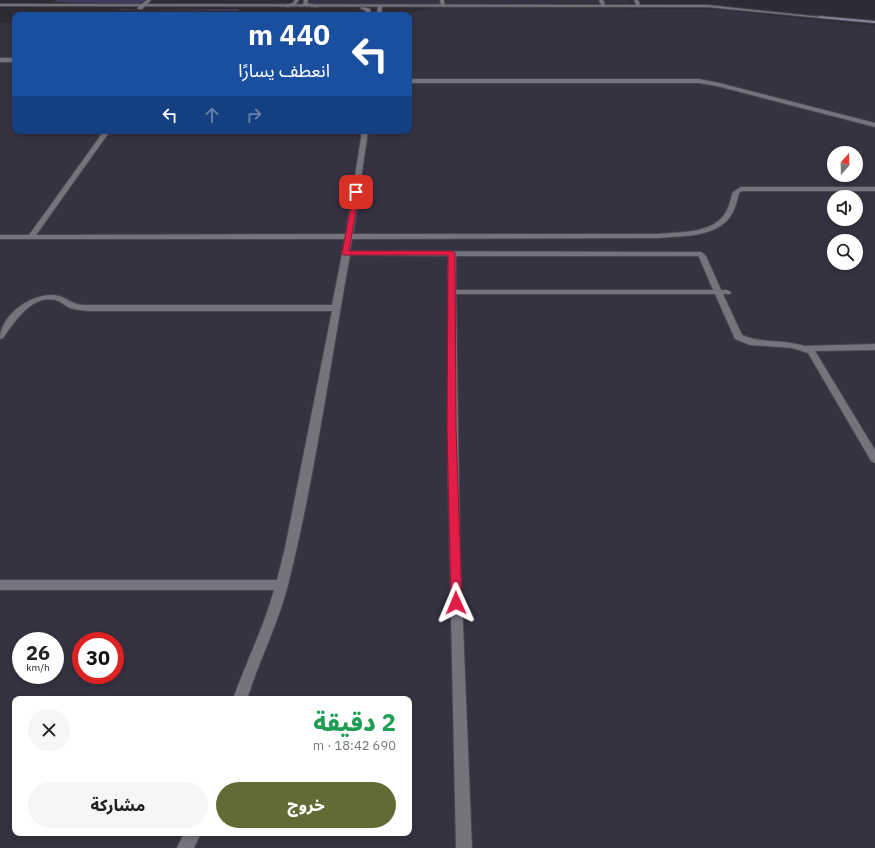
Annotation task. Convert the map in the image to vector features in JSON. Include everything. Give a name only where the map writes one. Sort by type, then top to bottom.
[{"type":"main road","points":[[820,16],[875,19]]},
{"type":"main road","points":[[820,16],[875,22]]},
{"type":"street","points":[[145,7],[149,0]]},
{"type":"street","points":[[145,7],[154,0]]},
{"type":"street","points":[[288,6],[294,4],[297,0]]},
{"type":"street","points":[[306,0],[304,4],[317,6]]},
{"type":"street","points":[[442,0],[443,6]]},
{"type":"street","points":[[601,0],[604,6]]},
{"type":"street","points":[[636,0],[639,6]]},
{"type":"street","points":[[0,6],[377,7]]},
{"type":"street","points":[[145,7],[722,7],[820,16]]},
{"type":"street","points":[[373,12],[377,7]]},
{"type":"street","points":[[377,7],[378,12]]},
{"type":"street","points":[[362,8],[368,10],[369,12]]},
{"type":"street","points":[[0,60],[12,60]]},
{"type":"street","points":[[412,81],[700,81],[723,85],[875,126]]},
{"type":"street","points":[[31,237],[105,134]]},
{"type":"street","points":[[241,696],[249,672],[276,606],[291,548],[312,442],[365,134]]},
{"type":"street","points":[[0,237],[657,236],[698,231],[717,225],[727,217],[736,192],[741,189],[875,189]]},
{"type":"street","points":[[345,253],[694,252],[702,256],[738,337],[742,340],[758,343],[793,344],[811,351],[875,459]]},
{"type":"street","points":[[452,253],[452,429],[458,702],[464,848]]},
{"type":"street","points":[[452,292],[727,292]]},
{"type":"street","points":[[0,336],[19,310],[32,302],[46,298],[58,298],[73,306],[88,308],[335,308]]},
{"type":"street","points":[[806,348],[875,347]]},
{"type":"street","points":[[0,585],[282,584]]},
{"type":"street","points":[[185,848],[191,836]]},
{"type":"shaded area","points":[[57,0],[146,0],[139,4],[53,2]]},
{"type":"shaded area","points":[[311,0],[629,0],[631,3],[310,4]]},
{"type":"shaded area","points":[[438,7],[695,9],[722,10],[875,26],[875,848],[0,848],[0,23],[12,23],[12,134],[412,134],[412,13],[420,10]]},
{"type":"shaded area","points":[[239,9],[238,11],[117,10]]},
{"type":"route","points":[[356,192],[345,253],[452,253],[452,429],[456,603]]}]
